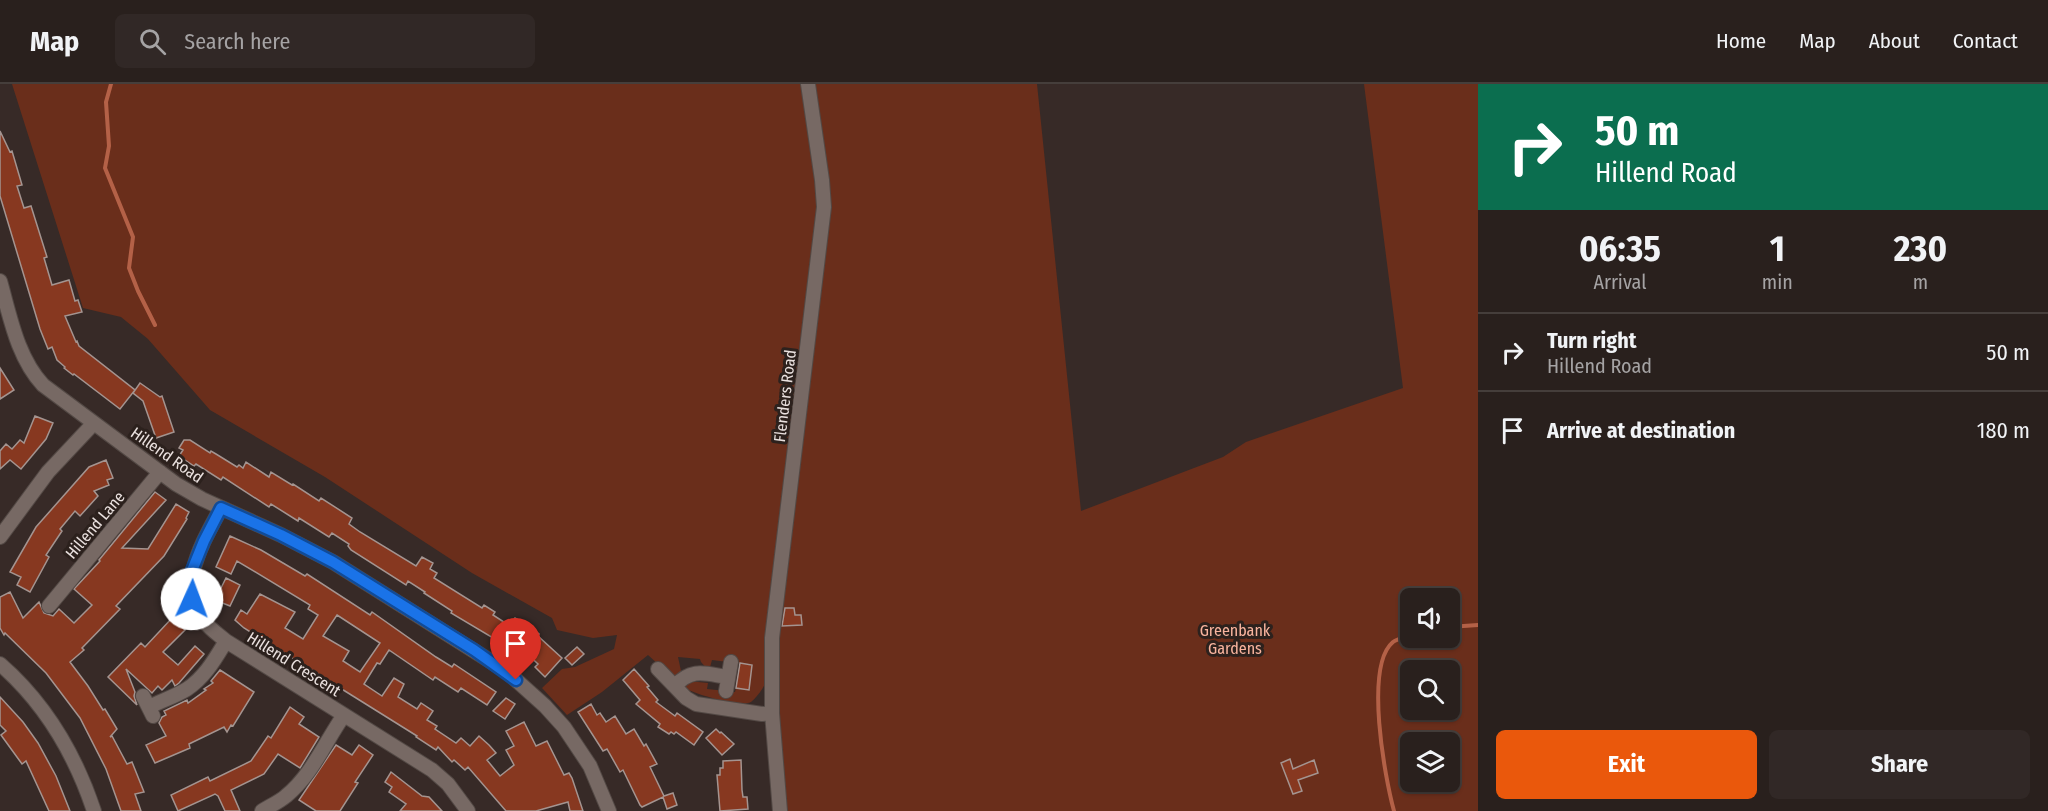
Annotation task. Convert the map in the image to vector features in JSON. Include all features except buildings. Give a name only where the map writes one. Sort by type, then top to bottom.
[{"type":"street","name":"Flenders Road","points":[[780,811],[772,713],[773,630],[824,207],[808,84]]},
{"type":"street","name":"Hillend Road","points":[[0,281],[22,354],[43,385],[176,484],[333,562],[506,671],[545,706],[564,727],[590,765],[609,811]]},
{"type":"street","points":[[1,535],[48,472],[94,423]]},
{"type":"street","name":"Hillend Lane","points":[[65,610],[51,603],[160,472]]},
{"type":"street","name":"Hillend Crescent","points":[[221,508],[191,573],[192,599],[204,622],[226,641],[432,770],[448,784],[468,811]]},
{"type":"street","name":"Hillend Crescent","points":[[148,707],[187,689],[197,681],[226,641]]},
{"type":"street","points":[[0,664],[48,715],[84,781],[94,811]]},
{"type":"street","points":[[658,669],[686,698],[705,706],[762,714],[772,713]]},
{"type":"street","points":[[675,686],[688,674],[728,676]]},
{"type":"street","name":"Hillend Crescent","points":[[262,811],[295,789],[344,715]]},
{"type":"green space","points":[[12,84],[801,84],[813,151],[819,204],[764,659],[765,683],[757,696],[751,702],[728,702],[686,689],[685,684],[688,681],[708,683],[707,689],[735,692],[736,688],[749,690],[752,665],[712,660],[709,671],[700,659],[678,657],[681,671],[675,676],[664,665],[659,665],[648,655],[602,692],[567,715],[542,688],[562,669],[575,667],[614,649],[617,635],[593,638],[557,630],[552,618],[472,573],[325,477],[210,410],[148,339],[121,317],[83,308]]},
{"type":"green space","name":"Greenbank Gardens","points":[[813,84],[1037,84],[1081,511],[1223,457],[1246,442],[1403,388],[1364,84],[1478,84],[1478,811],[785,811],[777,693],[780,591],[827,234],[830,191]]},
{"type":"waterway","points":[[111,84],[106,102],[109,146],[105,168],[133,237],[129,268],[155,325]]},
{"type":"waterway","points":[[1460,626],[1478,625]]},
{"type":"waterway","points":[[1394,811],[1382,749],[1378,697],[1384,655],[1393,642],[1400,639]]},
{"type":"route","points":[[192,599],[191,573],[221,508],[333,562],[474,650],[516,680]]}]
